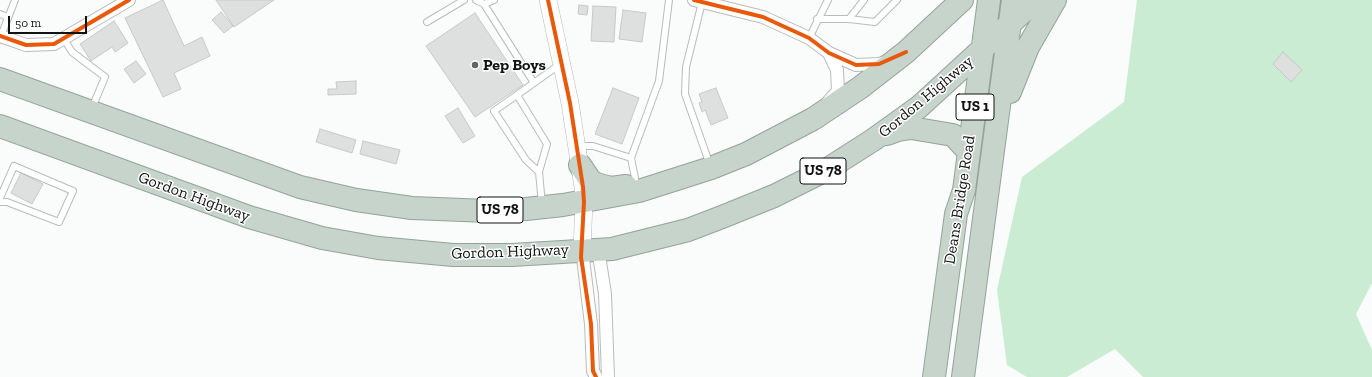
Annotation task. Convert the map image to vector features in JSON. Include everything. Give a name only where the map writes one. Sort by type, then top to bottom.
[{"type":"highway","name":"US 78","points":[[0,79],[300,187],[356,200],[412,208],[488,211],[542,208],[584,202],[639,191],[711,168],[774,140],[813,119],[861,87],[906,52],[962,0]]},
{"type":"highway","name":"Deans Bridge Road","points":[[934,377],[956,214],[964,190],[989,0]]},
{"type":"highway","name":"Deans Bridge Road","points":[[963,377],[1013,0]]},
{"type":"highway","name":"Gordon Highway","points":[[0,126],[249,217],[322,238],[378,248],[453,255],[512,255],[612,249],[650,240],[722,218],[809,179],[873,140],[919,107],[1036,0]]},
{"type":"highway","name":"US 1","points":[[994,145],[1020,65],[1055,0]]},
{"type":"highway","points":[[873,140],[898,130],[911,128],[952,135],[969,152]]},
{"type":"highway","points":[[0,138],[9,135],[34,138]]},
{"type":"highway","points":[[578,156],[590,180],[603,186],[618,188],[711,168]]},
{"type":"highway","points":[[968,333],[974,377]]},
{"type":"street","points":[[0,36],[26,45],[54,44],[129,0]]},
{"type":"street","points":[[548,0],[562,63],[578,156],[584,202],[590,250],[595,374]]},
{"type":"street","points":[[698,1],[763,17],[809,38],[829,53],[856,65],[879,64],[906,52]]},
{"type":"street","points":[[813,119],[838,91],[837,70],[829,53]]},
{"type":"street","points":[[590,250],[605,294],[608,374]]},
{"type":"lane","points":[[0,36],[15,0]]},
{"type":"lane","points":[[427,22],[464,0]]},
{"type":"lane","points":[[476,0],[484,4],[534,83]]},
{"type":"lane","points":[[484,4],[494,0]]},
{"type":"lane","points":[[636,183],[631,158],[659,81],[669,0]]},
{"type":"lane","points":[[809,38],[817,19],[828,0]]},
{"type":"lane","points":[[849,18],[864,0]]},
{"type":"lane","points":[[817,19],[849,18],[875,22],[897,0]]},
{"type":"lane","points":[[698,1],[686,67],[685,94],[711,168]]},
{"type":"lane","points":[[0,14],[8,17]]},
{"type":"lane","points":[[64,39],[72,52],[105,77],[90,112]]},
{"type":"lane","points":[[539,172],[526,160],[494,111],[562,63]]},
{"type":"lane","points":[[517,96],[547,144],[539,172],[542,208]]},
{"type":"lane","points":[[578,156],[593,146],[631,158]]},
{"type":"lane","points":[[0,198],[14,166],[73,191],[59,222],[7,202],[0,202]]},
{"type":"green space","points":[[1137,0],[1372,0],[1372,283],[1356,314],[1372,350],[1372,377],[1143,377],[1115,349],[1067,377],[1027,377],[1007,365],[997,290],[1022,177],[1124,102]]},
{"type":"building","points":[[163,0],[184,46],[202,37],[210,56],[174,73],[181,89],[163,97],[125,18]]},
{"type":"building","points":[[216,0],[274,0],[234,27]]},
{"type":"building","points":[[579,5],[588,6],[587,15],[578,14]]},
{"type":"building","points":[[593,6],[616,7],[614,42],[591,41]]},
{"type":"building","points":[[623,10],[646,13],[642,42],[619,39]]},
{"type":"building","points":[[221,12],[233,26],[224,33],[212,20]]},
{"type":"building","name":"Pep Boys","points":[[475,13],[523,85],[475,117],[426,46]]},
{"type":"building","points":[[114,21],[128,43],[115,52],[112,47],[91,61],[80,44]]},
{"type":"building","points":[[1283,52],[1302,70],[1291,82],[1273,64]]},
{"type":"building","points":[[136,61],[146,74],[134,83],[124,69]]},
{"type":"building","points":[[356,81],[356,94],[328,95],[328,89],[337,89],[336,82]]},
{"type":"building","points":[[613,88],[639,98],[622,144],[595,134]]},
{"type":"building","points":[[716,88],[728,118],[711,125],[705,110],[702,112],[699,103],[702,102],[699,94]]},
{"type":"building","points":[[458,108],[475,136],[463,143],[445,116]]},
{"type":"building","points":[[320,129],[356,140],[352,153],[316,142]]},
{"type":"building","points":[[363,141],[400,150],[396,164],[360,154]]},
{"type":"building","points":[[21,173],[43,184],[32,204],[11,193]]},
{"type":"cycle path","points":[[0,36],[26,45],[54,44],[129,0]]},
{"type":"cycle path","points":[[548,0],[570,103],[583,187],[584,202],[581,257],[591,324],[593,371],[596,377]]},
{"type":"cycle path","points":[[694,0],[763,17],[809,38],[829,53],[856,65],[879,64],[906,52]]},
{"type":"place","name":"Pep Boys","points":[[475,65]]}]
